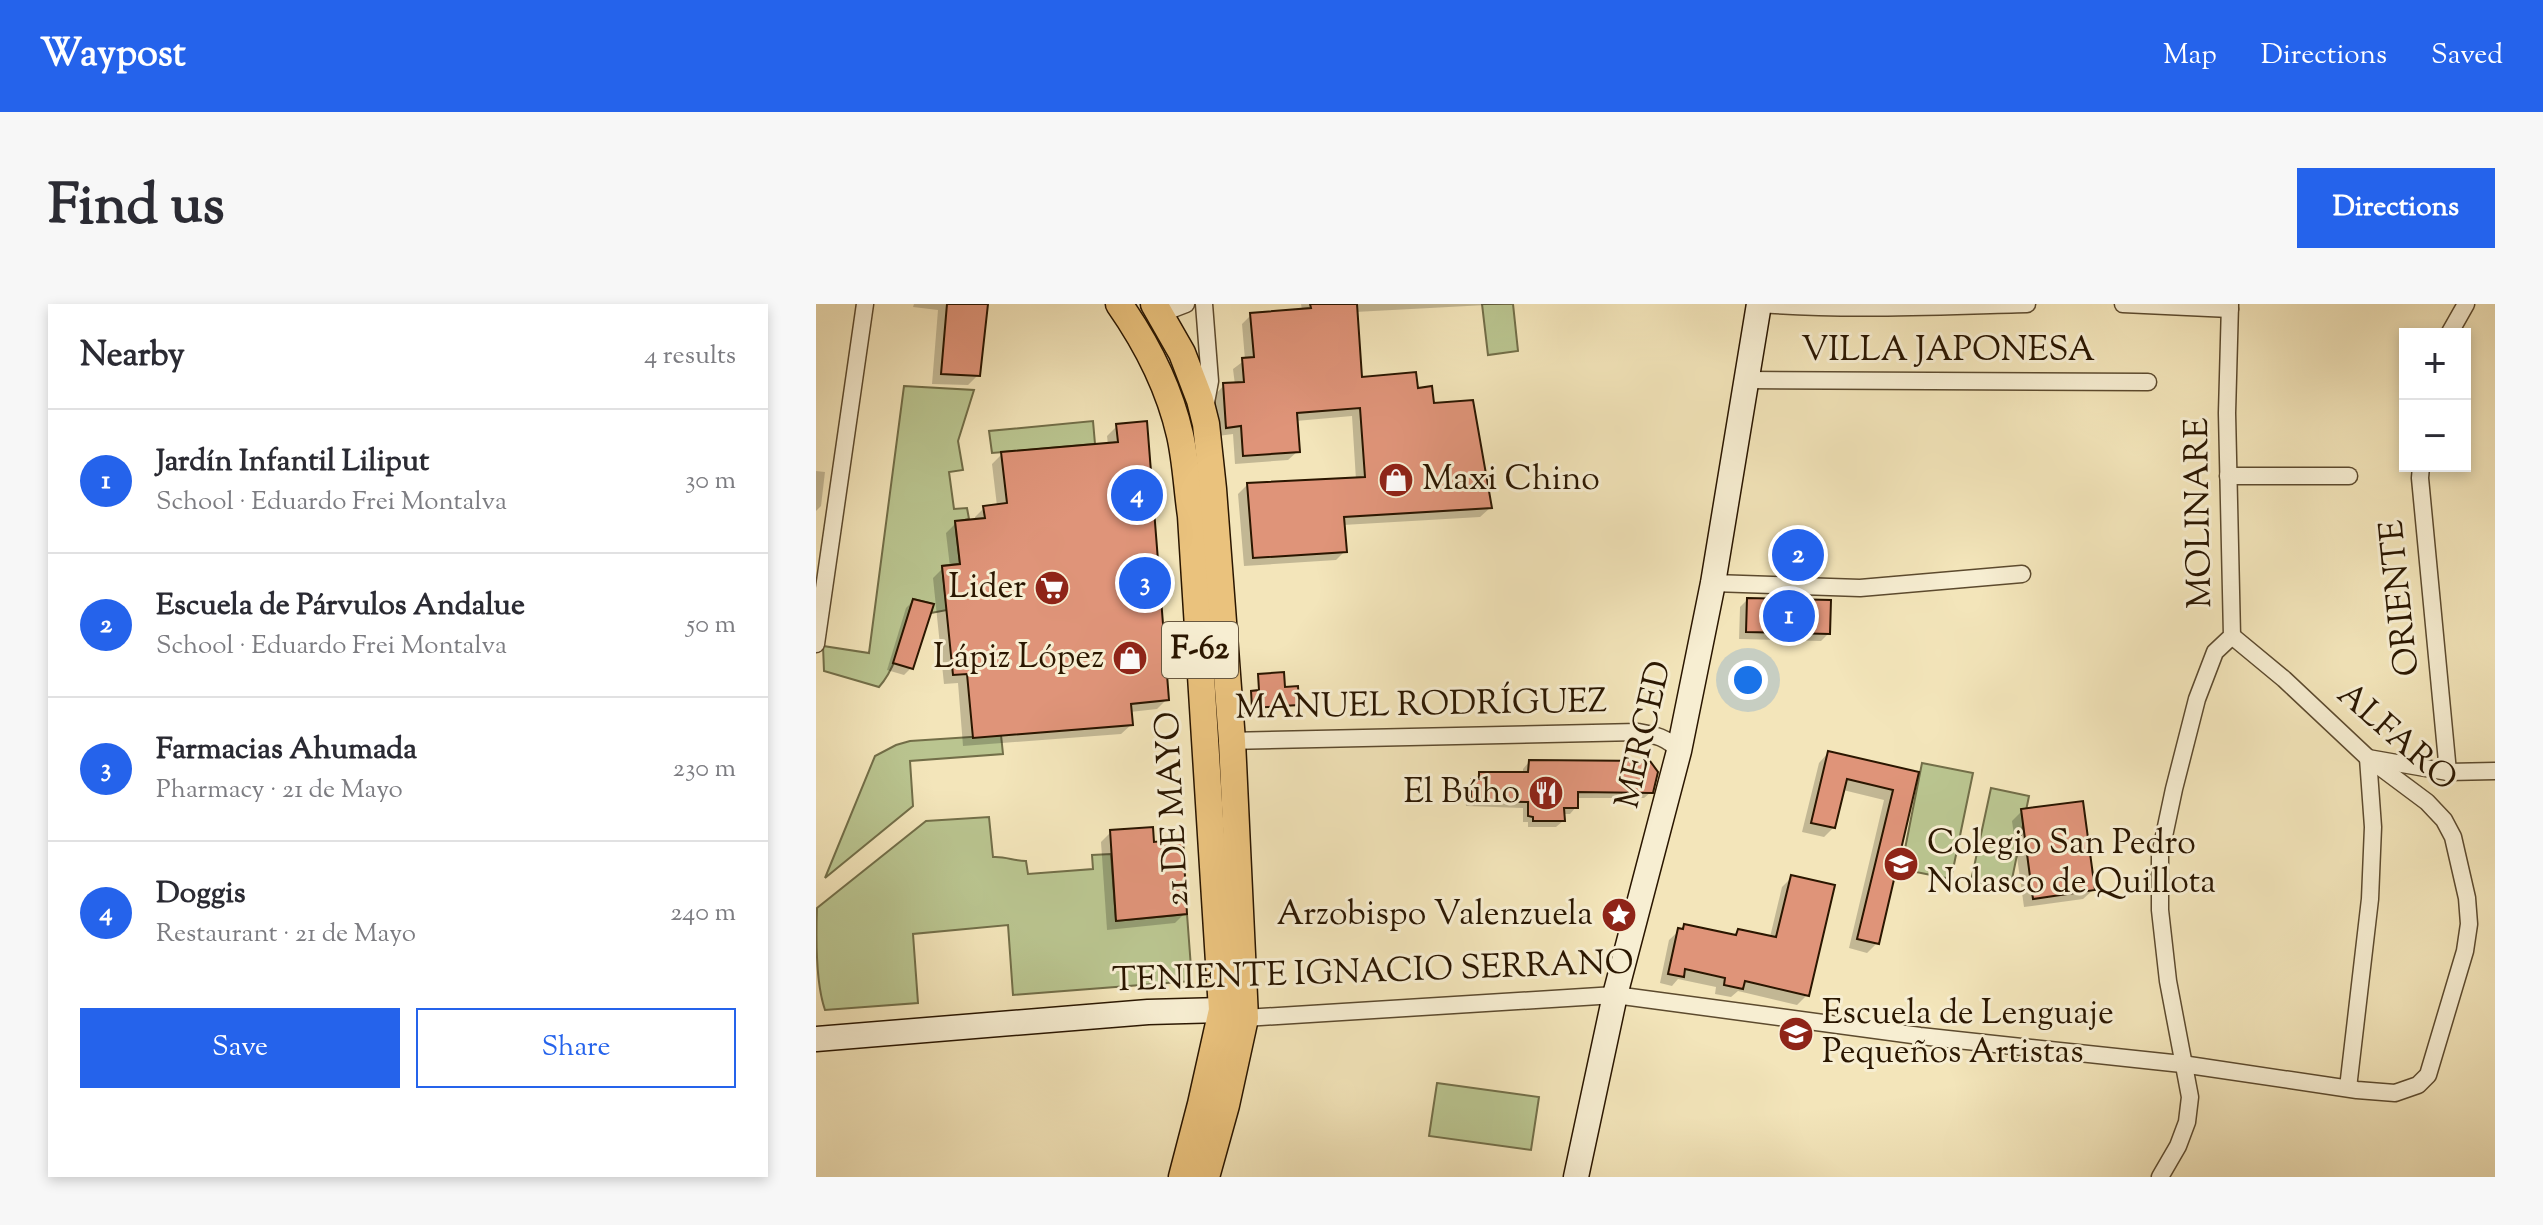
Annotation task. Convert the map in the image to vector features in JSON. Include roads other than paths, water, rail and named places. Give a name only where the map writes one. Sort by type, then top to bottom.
[{"type":"main road","name":"21 DE MAYO","points":[[1119,304],[1160,375],[1180,438],[1219,740]]},
{"type":"main road","name":"MERCED","points":[[1576,1177],[1615,995],[1679,751],[1713,583],[1760,304]]},
{"type":"main road","name":"21 DE MAYO","points":[[1157,309],[1182,353],[1204,414],[1213,489],[1219,740],[1234,1014],[1226,1105],[1206,1177]]},
{"type":"main road","name":"TENIENTE IGNACIO SERRANO","points":[[816,1039],[1148,1012],[1234,1014]]},
{"type":"main road","name":"21 DE MAYO","points":[[1182,1177],[1201,1104],[1234,1014]]},
{"type":"street","points":[[816,644],[865,304]]},
{"type":"street","name":"21 DE MAYO","points":[[1157,309],[1186,304]]},
{"type":"street","name":"21 DE MAYO","points":[[1204,304],[1210,381],[1204,414]]},
{"type":"street","points":[[1760,304],[1808,308],[2027,304]]},
{"type":"street","points":[[2123,304],[2230,306]]},
{"type":"street","points":[[2452,328],[2466,304]]},
{"type":"street","name":"MOLINARE","points":[[2160,1177],[2178,1146],[2187,1122],[2190,1097],[2168,981],[2160,910],[2160,855],[2197,699],[2215,652],[2232,636],[2228,476],[2230,306]]},
{"type":"street","name":"VILLA JAPONESA","points":[[1747,380],[2148,382]]},
{"type":"street","name":"ORIENTE","points":[[2420,472],[2448,772]]},
{"type":"street","points":[[2228,476],[2349,476]]},
{"type":"street","points":[[1713,583],[1860,588],[2022,574]]},
{"type":"street","name":"ALFARO","points":[[2232,636],[2284,679],[2368,758],[2427,802],[2444,820],[2453,837],[2467,898],[2469,924],[2465,951],[2428,1075],[2418,1085],[2406,1090]]},
{"type":"street","name":"MANUEL RODRÍGUEZ","points":[[1219,740],[1638,732],[1661,737],[1679,751]]},
{"type":"street","points":[[2348,1088],[2370,899],[2373,827],[2368,758],[2448,772],[2495,771]]},
{"type":"street","name":"TENIENTE IGNACIO SERRANO","points":[[1234,1014],[1615,995],[1920,1036],[2182,1064],[2348,1088],[2395,1093],[2406,1090]]},
{"type":"place","name":"Maxi Chino","points":[[1396,480]]},
{"type":"place","name":"Doggis","points":[[1137,495]]},
{"type":"place","name":"Escuela de Párvulos Andalue","points":[[1798,555]]},
{"type":"place","name":"Farmacias Ahumada","points":[[1145,583]]},
{"type":"place","name":"Lider","points":[[1052,588]]},
{"type":"place","name":"Jardín Infantil Liliput","points":[[1789,616]]},
{"type":"place","name":"Lápiz López","points":[[1130,658]]},
{"type":"place","name":"El Búho","points":[[1546,793]]},
{"type":"place","name":"Colegio San Pedro Nolasco de Quillota","points":[[1901,864]]},
{"type":"place","name":"Arzobispo Valenzuela","points":[[1619,915]]},
{"type":"place","name":"Escuela de Lenguaje Pequeños Artistas","points":[[1796,1034]]}]
